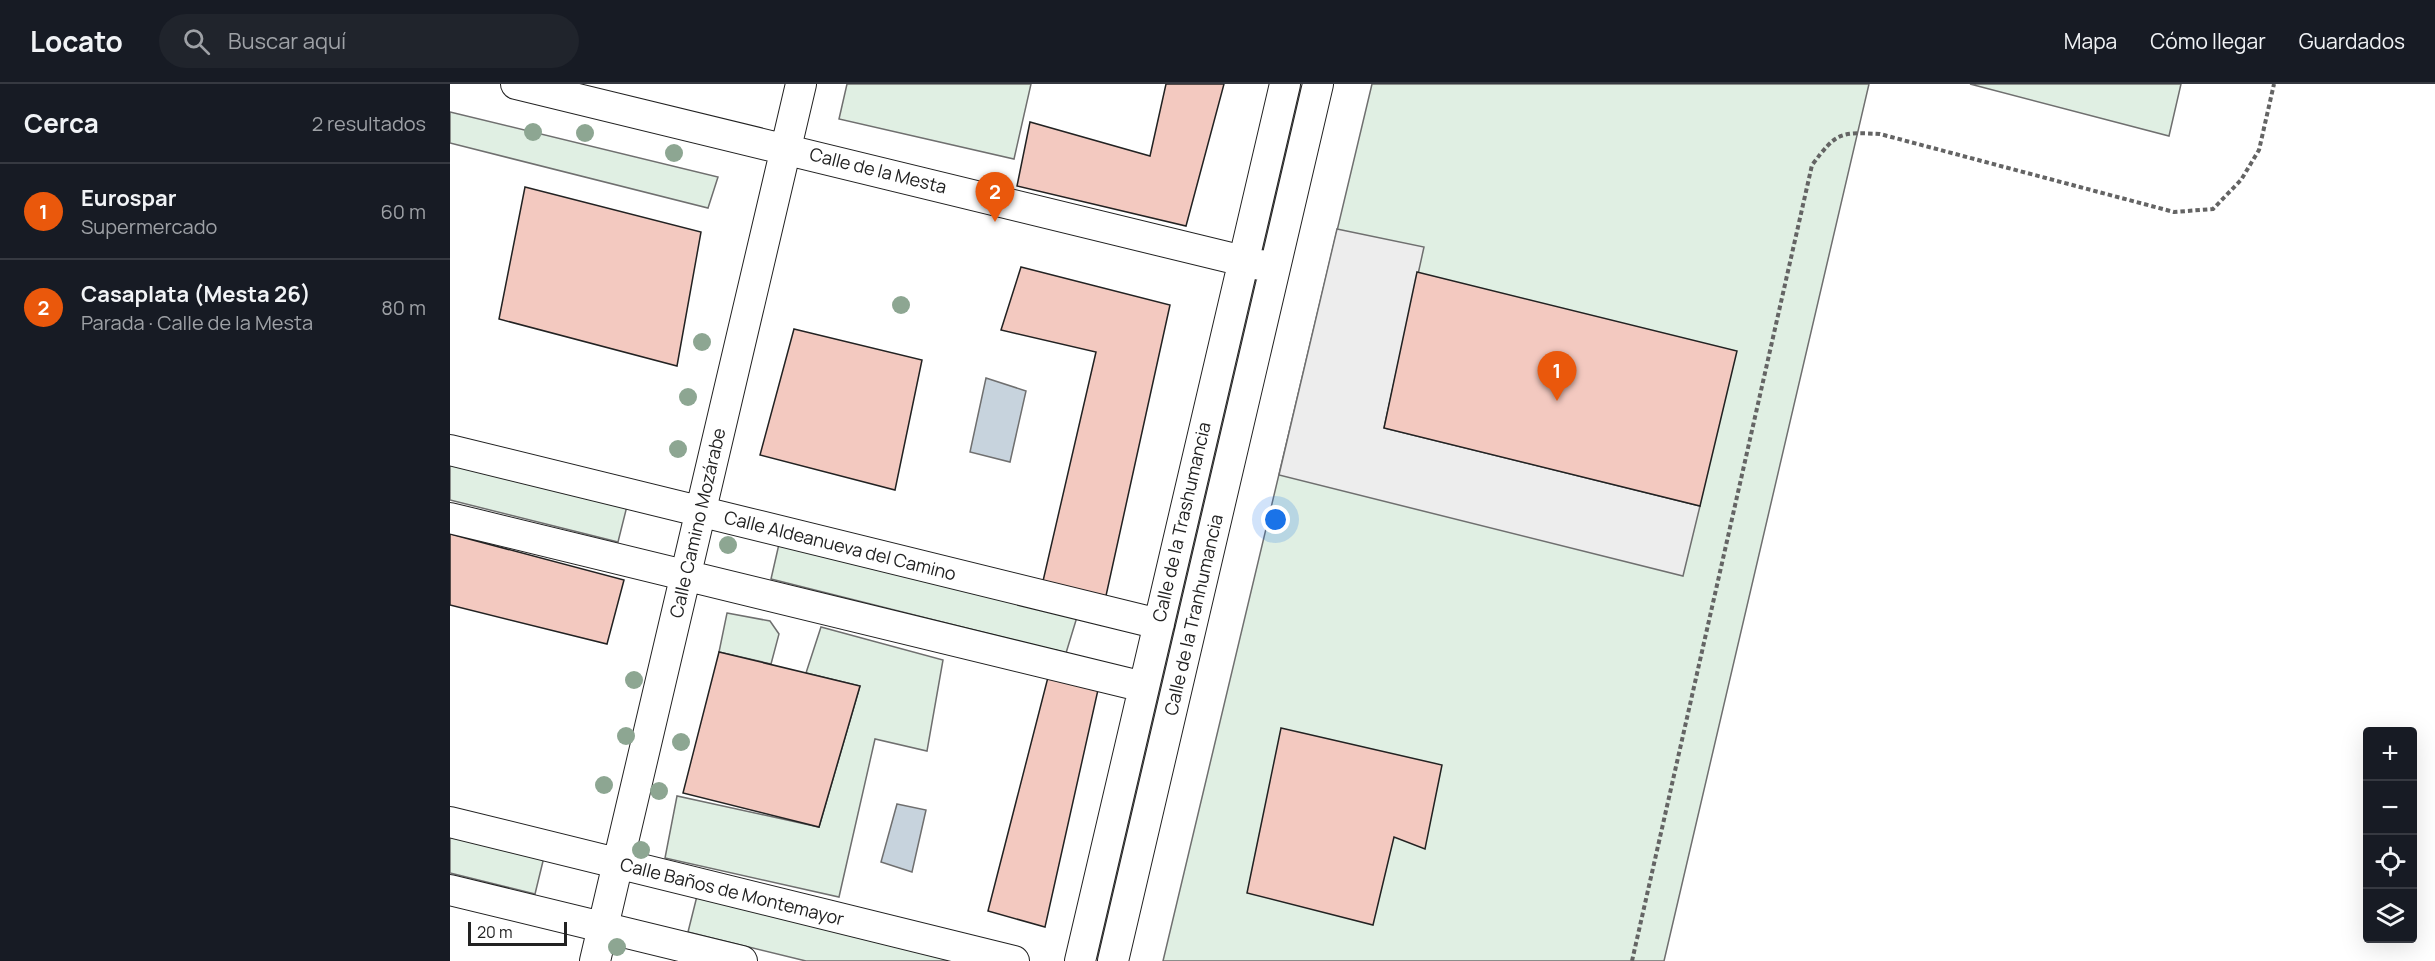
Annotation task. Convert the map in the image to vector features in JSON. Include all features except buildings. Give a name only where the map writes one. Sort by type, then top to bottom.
[{"type":"street","name":"Calle de la Mesta","points":[[516,84],[786,148],[1274,269]]},
{"type":"street","name":"Calle Camino Mozárabe","points":[[595,961],[801,84]]},
{"type":"street","name":"Calle de la Trashumancia","points":[[1080,961],[1242,260],[1285,84]]},
{"type":"street","points":[[1274,269],[1318,84]]},
{"type":"street","name":"Calle de la Tranhumancia","points":[[1113,961],[1274,269]]},
{"type":"street","name":"Calle Aldeanueva del Camino","points":[[450,450],[1159,624]]},
{"type":"street","points":[[450,518],[1144,687]]},
{"type":"street","name":"Calle Baños de Montemayor","points":[[450,822],[1014,961]]},
{"type":"street","points":[[450,890],[742,961]]},
{"type":"path","points":[[1632,961],[1812,165],[1829,142],[1846,133],[1880,134],[2174,212],[2213,209],[2241,180],[2259,150],[2274,84]]},
{"type":"green space","points":[[847,84],[1031,84],[1014,159],[839,119]]},
{"type":"green space","points":[[1372,84],[1869,84],[1664,961],[1163,961]]},
{"type":"green space","points":[[1970,84],[2181,84],[2169,136]]},
{"type":"green space","points":[[450,112],[718,177],[708,208],[450,143]]},
{"type":"green space","points":[[450,463],[627,506],[618,542],[450,500]]},
{"type":"green space","points":[[779,544],[1077,617],[1066,653],[771,579]]},
{"type":"green space","points":[[727,613],[770,621],[779,634],[771,664],[719,652]]},
{"type":"green space","points":[[821,627],[943,660],[927,751],[875,739],[839,897],[665,858],[677,796],[819,827],[860,686],[806,673]]},
{"type":"green space","points":[[450,835],[544,857],[535,894],[450,873]]},
{"type":"green space","points":[[697,896],[961,961],[806,961],[688,932]]},
{"type":"shaded area","points":[[1337,229],[1424,247],[1384,428],[1700,506],[1683,576],[1279,475]]},
{"type":"shaded area","points":[[986,378],[1026,391],[1010,462],[970,452]]},
{"type":"shaded area","points":[[897,804],[926,810],[912,872],[881,862]]},
{"type":"place","name":"Casaplata (Mesta 26)","points":[[995,222]]},
{"type":"place","name":"Eurospar","points":[[1557,401]]}]
